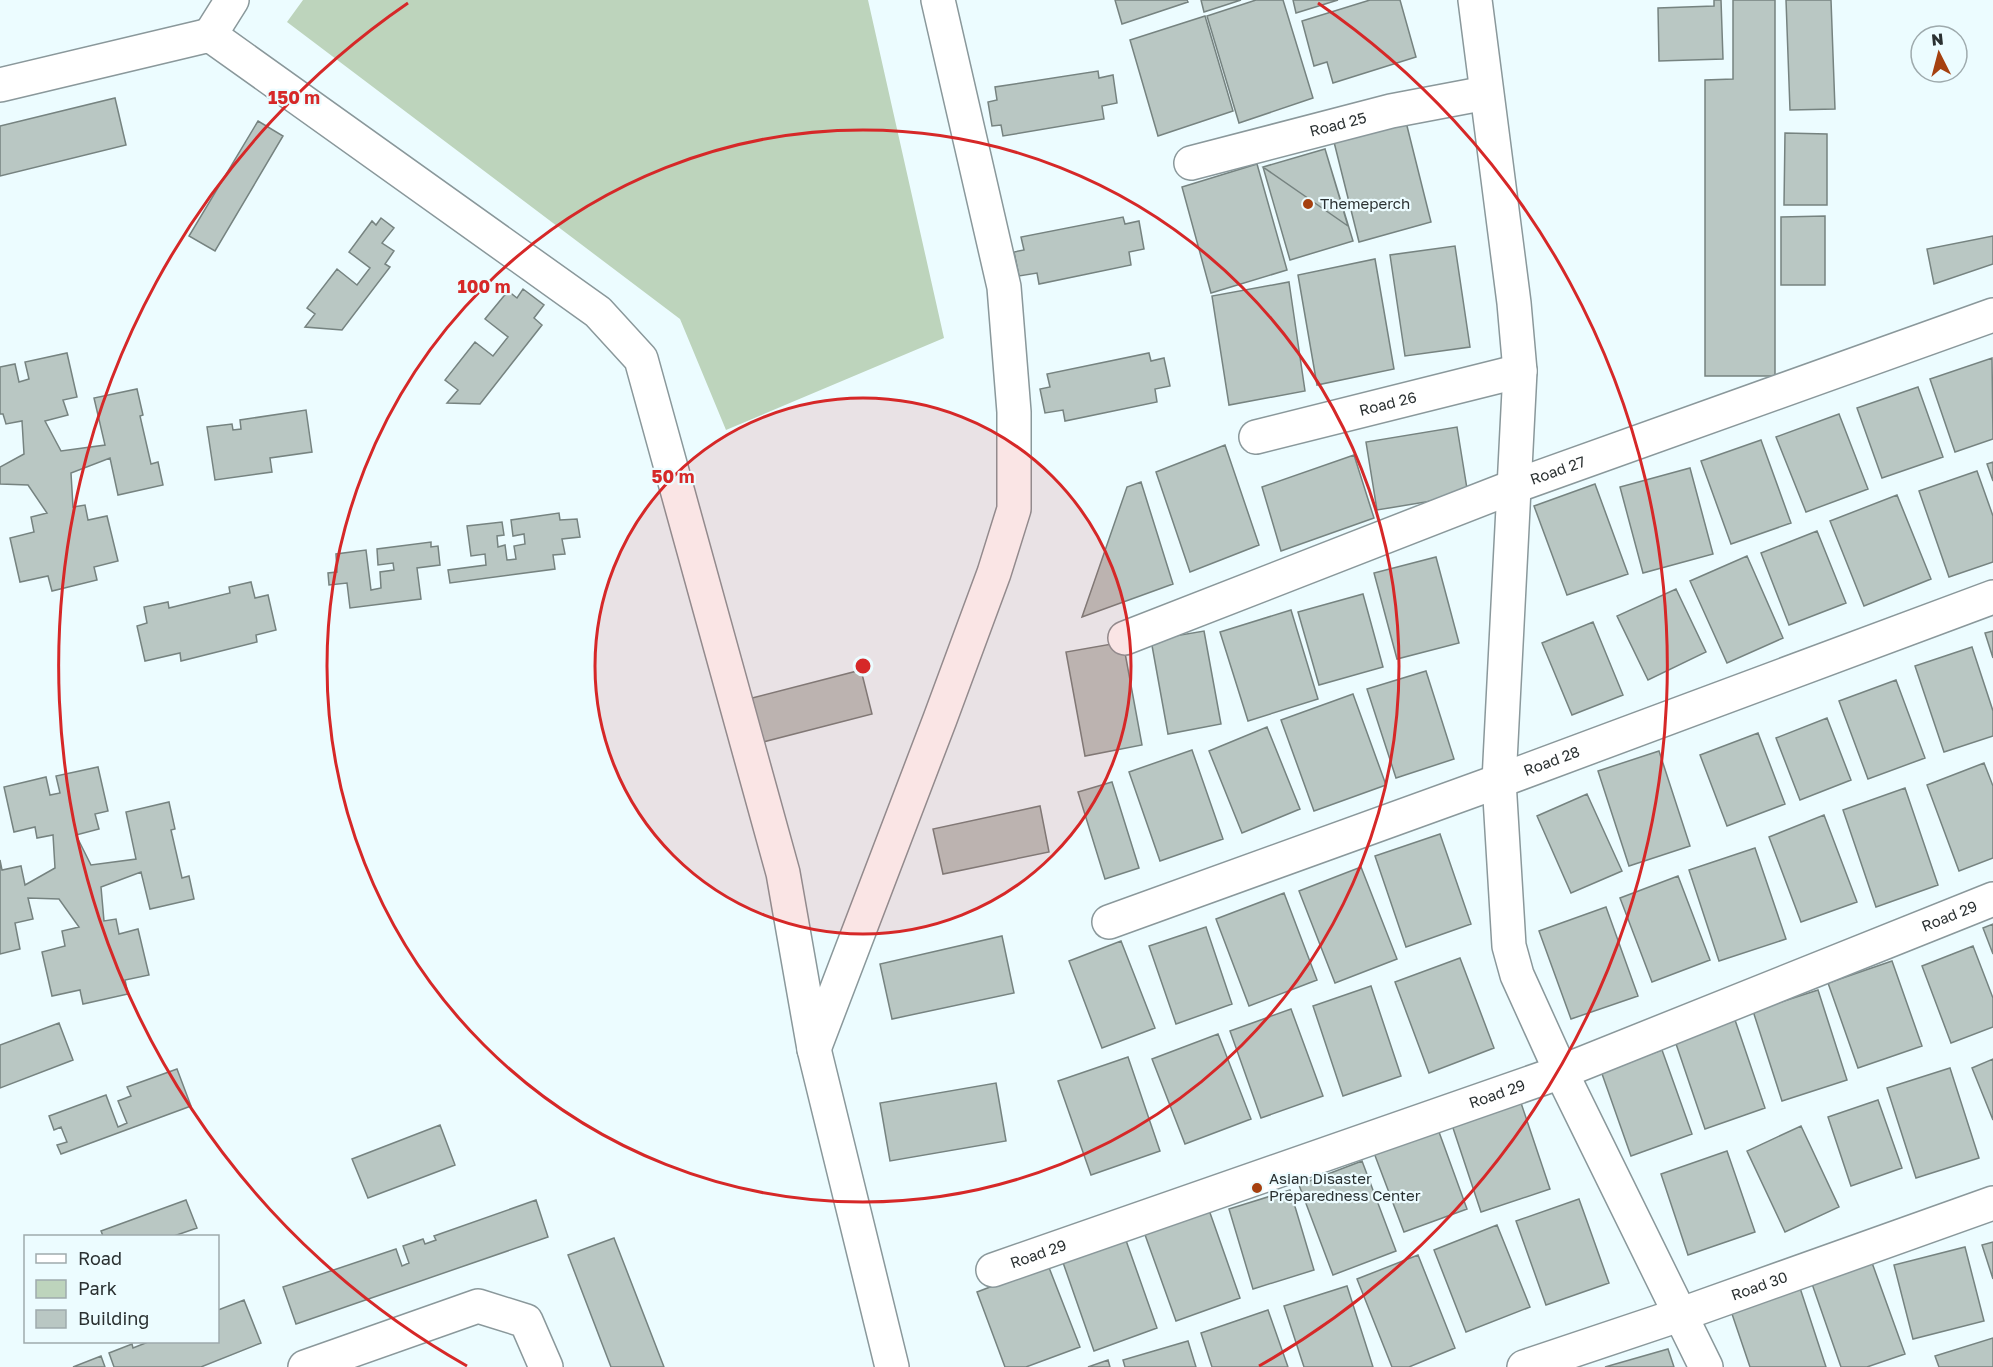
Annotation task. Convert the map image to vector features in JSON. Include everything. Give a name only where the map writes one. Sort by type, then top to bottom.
[{"type":"street","points":[[202,0],[210,35],[598,312],[641,358],[783,873],[814,1049],[892,1367]]},
{"type":"street","points":[[0,85],[210,35],[232,0]]},
{"type":"street","points":[[814,1049],[948,698],[994,573],[1014,508],[1014,412],[1004,287],[939,0]]},
{"type":"street","points":[[1475,0],[1514,303],[1520,371],[1499,781],[1509,946],[1517,975],[1562,1072],[1706,1367]]},
{"type":"street","name":"Road 25","points":[[1191,163],[1391,111],[1486,93]]},
{"type":"street","name":"Road 27","points":[[1125,638],[1515,486],[1993,315]]},
{"type":"street","name":"Road 26","points":[[1256,437],[1520,371]]},
{"type":"street","name":"Road 28","points":[[1109,922],[1499,781],[1993,597]]},
{"type":"street","name":"Road 29","points":[[993,1270],[1562,1072],[1993,899]]},
{"type":"street","name":"Road 30","points":[[1524,1367],[1679,1315],[1993,1203]]},
{"type":"street","points":[[305,1367],[478,1306],[526,1321],[546,1367]]},
{"type":"green space","points":[[303,0],[868,0],[944,338],[726,430],[680,319],[287,22]]},
{"type":"building","points":[[1115,0],[1187,0],[1188,2],[1122,24]]},
{"type":"building","points":[[1201,0],[1241,0],[1204,12]]},
{"type":"building","points":[[1256,0],[1283,0],[1313,98],[1239,123],[1207,16]]},
{"type":"building","points":[[1293,0],[1338,0],[1296,13]]},
{"type":"building","points":[[1370,0],[1400,0],[1416,57],[1333,83],[1327,62],[1314,66],[1302,21]]},
{"type":"building","points":[[1714,0],[1721,0],[1723,59],[1659,61],[1658,8],[1714,6]]},
{"type":"building","points":[[1733,0],[1775,0],[1775,376],[1705,376],[1705,80],[1733,79]]},
{"type":"building","points":[[1786,0],[1831,0],[1835,109],[1790,110]]},
{"type":"building","points":[[1205,16],[1233,111],[1158,136],[1130,40]]},
{"type":"building","points":[[1098,71],[1099,78],[1113,75],[1117,103],[1102,106],[1104,119],[1003,136],[1001,125],[992,126],[988,102],[997,100],[995,87]]},
{"type":"building","points":[[115,98],[126,145],[0,176],[0,126]]},
{"type":"building","points":[[1405,118],[1431,222],[1359,242],[1333,138]]},
{"type":"building","points":[[258,121],[283,136],[215,251],[189,236]]},
{"type":"building","points":[[1785,133],[1827,134],[1827,205],[1784,205]]},
{"type":"building","name":"Themeperch","points":[[1325,149],[1353,241],[1290,260],[1263,167]]},
{"type":"building","name":"Themeperch","points":[[1325,149],[1348,226],[1263,167]]},
{"type":"building","name":"Themeperch","points":[[1325,149],[1353,241],[1290,260],[1263,167]]},
{"type":"building","points":[[1257,164],[1287,270],[1211,293],[1182,187]]},
{"type":"building","points":[[1825,216],[1825,285],[1781,285],[1781,217]]},
{"type":"building","points":[[1123,217],[1125,224],[1139,221],[1144,249],[1129,252],[1131,265],[1039,284],[1037,273],[1019,276],[1014,252],[1024,250],[1021,237]]},
{"type":"building","points":[[381,218],[394,228],[382,243],[394,251],[385,264],[390,267],[342,330],[305,327],[315,314],[307,308],[337,269],[357,285],[370,268],[349,252],[372,221],[376,225]]},
{"type":"building","points":[[1993,236],[1993,264],[1934,284],[1927,249]]},
{"type":"building","points":[[1455,246],[1470,347],[1405,356],[1390,255]]},
{"type":"building","points":[[1375,259],[1394,369],[1317,385],[1298,275]]},
{"type":"building","points":[[1289,282],[1305,391],[1229,405],[1212,296]]},
{"type":"building","points":[[523,289],[544,305],[534,318],[542,325],[480,404],[447,403],[458,390],[445,380],[475,342],[493,356],[508,337],[485,319],[508,291],[517,298]]},
{"type":"building","points":[[67,353],[77,397],[63,400],[68,415],[45,421],[61,451],[105,445],[94,398],[137,389],[143,415],[140,416],[151,464],[158,462],[163,485],[118,495],[110,458],[71,473],[73,507],[85,505],[88,520],[107,516],[118,561],[94,567],[97,580],[52,591],[48,576],[20,582],[10,538],[34,532],[31,517],[47,513],[28,485],[0,484],[0,467],[24,454],[22,421],[6,424],[3,414],[0,414],[0,367],[15,364],[19,382],[29,379],[25,362]]},
{"type":"building","points":[[1149,353],[1151,361],[1164,358],[1170,386],[1155,389],[1157,402],[1065,421],[1063,410],[1045,413],[1040,389],[1050,387],[1047,374]]},
{"type":"building","points":[[1992,358],[1993,439],[1955,452],[1930,379]]},
{"type":"building","points":[[1918,387],[1943,457],[1882,478],[1857,408]]},
{"type":"building","points":[[306,410],[312,452],[270,458],[272,472],[215,480],[207,427],[232,424],[233,430],[241,429],[240,420]]},
{"type":"building","points":[[1839,414],[1868,489],[1806,512],[1776,437]]},
{"type":"building","points":[[1457,427],[1468,495],[1377,510],[1366,442]]},
{"type":"building","points":[[1761,440],[1791,523],[1731,544],[1701,461]]},
{"type":"building","points":[[1225,445],[1259,545],[1190,572],[1156,472]]},
{"type":"building","points":[[1354,455],[1374,518],[1281,551],[1262,487]]},
{"type":"building","points":[[1993,462],[1993,481],[1987,464]]},
{"type":"building","points":[[1690,468],[1713,554],[1643,573],[1620,487]]},
{"type":"building","points":[[1977,471],[1993,516],[1993,562],[1949,577],[1919,491]]},
{"type":"building","points":[[1141,482],[1173,584],[1082,617],[1127,487]]},
{"type":"building","points":[[1595,484],[1628,574],[1567,595],[1534,506]]},
{"type":"building","points":[[1897,495],[1931,579],[1864,606],[1830,521]]},
{"type":"building","points":[[559,513],[560,520],[577,519],[580,537],[562,539],[565,554],[553,555],[555,569],[450,583],[448,570],[486,565],[485,554],[471,556],[467,526],[502,522],[504,535],[497,536],[498,547],[505,545],[507,560],[516,559],[514,546],[525,544],[524,534],[513,536],[511,520]]},
{"type":"building","points":[[1817,531],[1846,603],[1789,625],[1761,553]]},
{"type":"building","points":[[431,542],[431,547],[438,546],[440,565],[417,568],[421,599],[350,608],[347,583],[329,585],[328,573],[337,572],[336,554],[366,550],[371,590],[381,588],[380,572],[394,570],[393,563],[378,565],[377,549]]},
{"type":"building","points":[[1747,556],[1783,638],[1727,663],[1690,581]]},
{"type":"building","points":[[1436,557],[1459,643],[1397,659],[1374,573]]},
{"type":"building","points":[[251,582],[255,598],[268,595],[276,630],[256,635],[257,642],[181,661],[180,653],[145,661],[137,626],[147,623],[144,607],[168,602],[169,608],[230,593],[229,587]]},
{"type":"building","points":[[1676,589],[1706,652],[1648,680],[1617,616]]},
{"type":"building","points":[[1363,594],[1383,667],[1319,685],[1298,612]]},
{"type":"building","points":[[1291,610],[1318,699],[1248,721],[1220,632]]},
{"type":"building","points":[[1593,622],[1623,695],[1572,715],[1542,643]]},
{"type":"building","points":[[1204,631],[1221,724],[1168,734],[1151,640]]},
{"type":"building","points":[[1993,631],[1993,658],[1985,633]]},
{"type":"building","points":[[1123,642],[1142,745],[1085,756],[1066,652]]},
{"type":"building","points":[[1972,647],[1993,711],[1993,736],[1944,752],[1915,666]]},
{"type":"building","points":[[861,670],[872,714],[763,742],[752,698]]},
{"type":"building","points":[[1426,671],[1454,759],[1396,778],[1367,689]]},
{"type":"building","points":[[1896,680],[1925,758],[1868,779],[1839,701]]},
{"type":"building","points":[[1353,694],[1386,785],[1314,811],[1281,720]]},
{"type":"building","points":[[1827,718],[1851,780],[1800,800],[1776,738]]},
{"type":"building","points":[[1267,727],[1300,809],[1242,833],[1209,751]]},
{"type":"building","points":[[1758,733],[1785,804],[1727,826],[1700,755]]},
{"type":"building","points":[[1192,750],[1223,839],[1160,861],[1129,772]]},
{"type":"building","points":[[1659,751],[1690,846],[1629,866],[1598,771]]},
{"type":"building","points":[[1984,763],[1993,786],[1993,858],[1959,871],[1927,785]]},
{"type":"building","points":[[98,767],[108,811],[95,814],[99,829],[76,835],[91,865],[136,859],[126,812],[169,802],[175,829],[171,830],[182,878],[189,876],[194,899],[150,909],[141,872],[101,887],[104,921],[116,919],[119,934],[138,929],[149,975],[125,980],[128,994],[83,1004],[80,990],[52,996],[42,952],[65,946],[62,931],[79,927],[59,899],[28,898],[33,919],[15,923],[20,949],[0,954],[0,860],[2,870],[21,866],[25,885],[55,868],[53,835],[37,838],[35,827],[14,832],[4,787],[46,777],[50,795],[60,793],[56,776]]},
{"type":"building","points":[[1112,782],[1139,868],[1105,879],[1078,792]]},
{"type":"building","points":[[1905,788],[1938,885],[1876,907],[1843,810]]},
{"type":"building","points":[[1587,794],[1622,871],[1571,893],[1537,816]]},
{"type":"building","points":[[1040,806],[1049,852],[943,874],[933,829]]},
{"type":"building","points":[[1824,815],[1857,902],[1801,922],[1769,837]]},
{"type":"building","points":[[1440,834],[1471,924],[1406,947],[1375,856]]},
{"type":"building","points":[[1755,848],[1786,939],[1719,961],[1689,870]]},
{"type":"building","points":[[1361,867],[1397,959],[1335,983],[1299,891]]},
{"type":"building","points":[[1678,876],[1710,960],[1652,982],[1620,898]]},
{"type":"building","points":[[1284,893],[1317,980],[1249,1006],[1216,919]]},
{"type":"building","points":[[1606,907],[1638,996],[1571,1019],[1539,931]]},
{"type":"building","points":[[1993,924],[1993,954],[1983,928]]},
{"type":"building","points":[[1206,927],[1232,1004],[1176,1024],[1149,946]]},
{"type":"building","points":[[1002,936],[1014,993],[892,1019],[880,964]]},
{"type":"building","points":[[1121,941],[1155,1028],[1102,1048],[1069,961]]},
{"type":"building","points":[[1973,946],[1993,998],[1993,1027],[1951,1043],[1922,966]]},
{"type":"building","points":[[1460,958],[1494,1048],[1429,1073],[1395,982]]},
{"type":"building","points":[[1892,961],[1922,1046],[1858,1068],[1828,983]]},
{"type":"building","points":[[1371,986],[1401,1076],[1343,1096],[1313,1006]]},
{"type":"building","points":[[1818,990],[1847,1080],[1782,1101],[1753,1011]]},
{"type":"building","points":[[1291,1009],[1323,1096],[1261,1118],[1230,1031]]},
{"type":"building","points":[[1734,1017],[1765,1108],[1705,1129],[1674,1038]]},
{"type":"building","points":[[59,1023],[73,1060],[0,1088],[0,1045]]},
{"type":"building","points":[[1218,1034],[1251,1119],[1185,1144],[1152,1059]]},
{"type":"building","points":[[1662,1050],[1692,1134],[1631,1156],[1601,1071]]},
{"type":"building","points":[[1128,1057],[1160,1151],[1091,1175],[1058,1081]]},
{"type":"building","points":[[1993,1059],[1993,1120],[1972,1068]]},
{"type":"building","points":[[1950,1068],[1979,1158],[1916,1178],[1887,1088]]},
{"type":"building","points":[[177,1069],[191,1106],[61,1154],[57,1145],[67,1142],[61,1127],[54,1130],[49,1116],[106,1095],[118,1127],[127,1123],[118,1101],[131,1096],[127,1087]]},
{"type":"building","points":[[996,1083],[1006,1141],[890,1161],[880,1103]]},
{"type":"building","points":[[1518,1094],[1550,1189],[1481,1212],[1449,1116]]},
{"type":"building","points":[[1878,1100],[1902,1168],[1851,1186],[1828,1117]]},
{"type":"building","points":[[1435,1121],[1467,1209],[1404,1232],[1371,1145]]},
{"type":"building","points":[[440,1125],[455,1165],[368,1198],[352,1159]]},
{"type":"building","points":[[1801,1126],[1839,1207],[1785,1232],[1747,1151]]},
{"type":"building","points":[[1727,1151],[1755,1232],[1688,1255],[1661,1174]]},
{"type":"building","points":[[1362,1161],[1396,1251],[1333,1275],[1299,1185]]},
{"type":"building","points":[[1290,1190],[1314,1270],[1253,1289],[1229,1209]]},
{"type":"building","points":[[1579,1199],[1609,1283],[1546,1305],[1516,1221]]},
{"type":"building","points":[[186,1200],[197,1228],[177,1235],[103,1235],[101,1231]]},
{"type":"building","points":[[536,1200],[548,1237],[296,1324],[283,1287],[396,1249],[402,1266],[409,1263],[403,1246],[423,1239],[425,1244],[436,1240],[434,1236]]},
{"type":"building","points":[[1209,1210],[1240,1298],[1176,1321],[1144,1232]]},
{"type":"building","points":[[1497,1225],[1530,1307],[1466,1332],[1434,1250]]},
{"type":"building","points":[[1123,1232],[1157,1328],[1094,1351],[1060,1254]]},
{"type":"building","points":[[614,1238],[664,1367],[611,1367],[568,1255]]},
{"type":"building","points":[[1993,1242],[1993,1279],[1982,1245]]},
{"type":"building","points":[[1965,1247],[1984,1321],[1913,1339],[1894,1265]]},
{"type":"building","points":[[1418,1255],[1455,1348],[1409,1367],[1392,1367],[1357,1279]]},
{"type":"building","points":[[1871,1260],[1905,1354],[1867,1367],[1841,1367],[1811,1281]]},
{"type":"building","points":[[1048,1265],[1080,1347],[1026,1367],[1005,1367],[977,1292]]},
{"type":"building","points":[[1347,1286],[1373,1367],[1304,1367],[1284,1306]]},
{"type":"building","points":[[1800,1288],[1826,1367],[1750,1367],[1731,1311]]},
{"type":"building","points":[[244,1300],[261,1343],[201,1367],[114,1367],[109,1353],[132,1344],[133,1348],[146,1343],[219,1343],[219,1310]]},
{"type":"building","points":[[1268,1310],[1288,1367],[1212,1367],[1201,1333]]},
{"type":"building","points":[[1993,1338],[1993,1367],[1939,1367],[1935,1356]]},
{"type":"building","points":[[1188,1341],[1196,1367],[1125,1367],[1123,1360]]},
{"type":"building","points":[[1668,1349],[1674,1367],[1605,1367]]},
{"type":"building","points":[[101,1356],[105,1367],[73,1367]]},
{"type":"building","points":[[1108,1360],[1110,1367],[1088,1367]]},
{"type":"place","name":"Themeperch","points":[[1308,204]]},
{"type":"place","name":"Asian Disaster Preparedness Center","points":[[1257,1188]]}]
